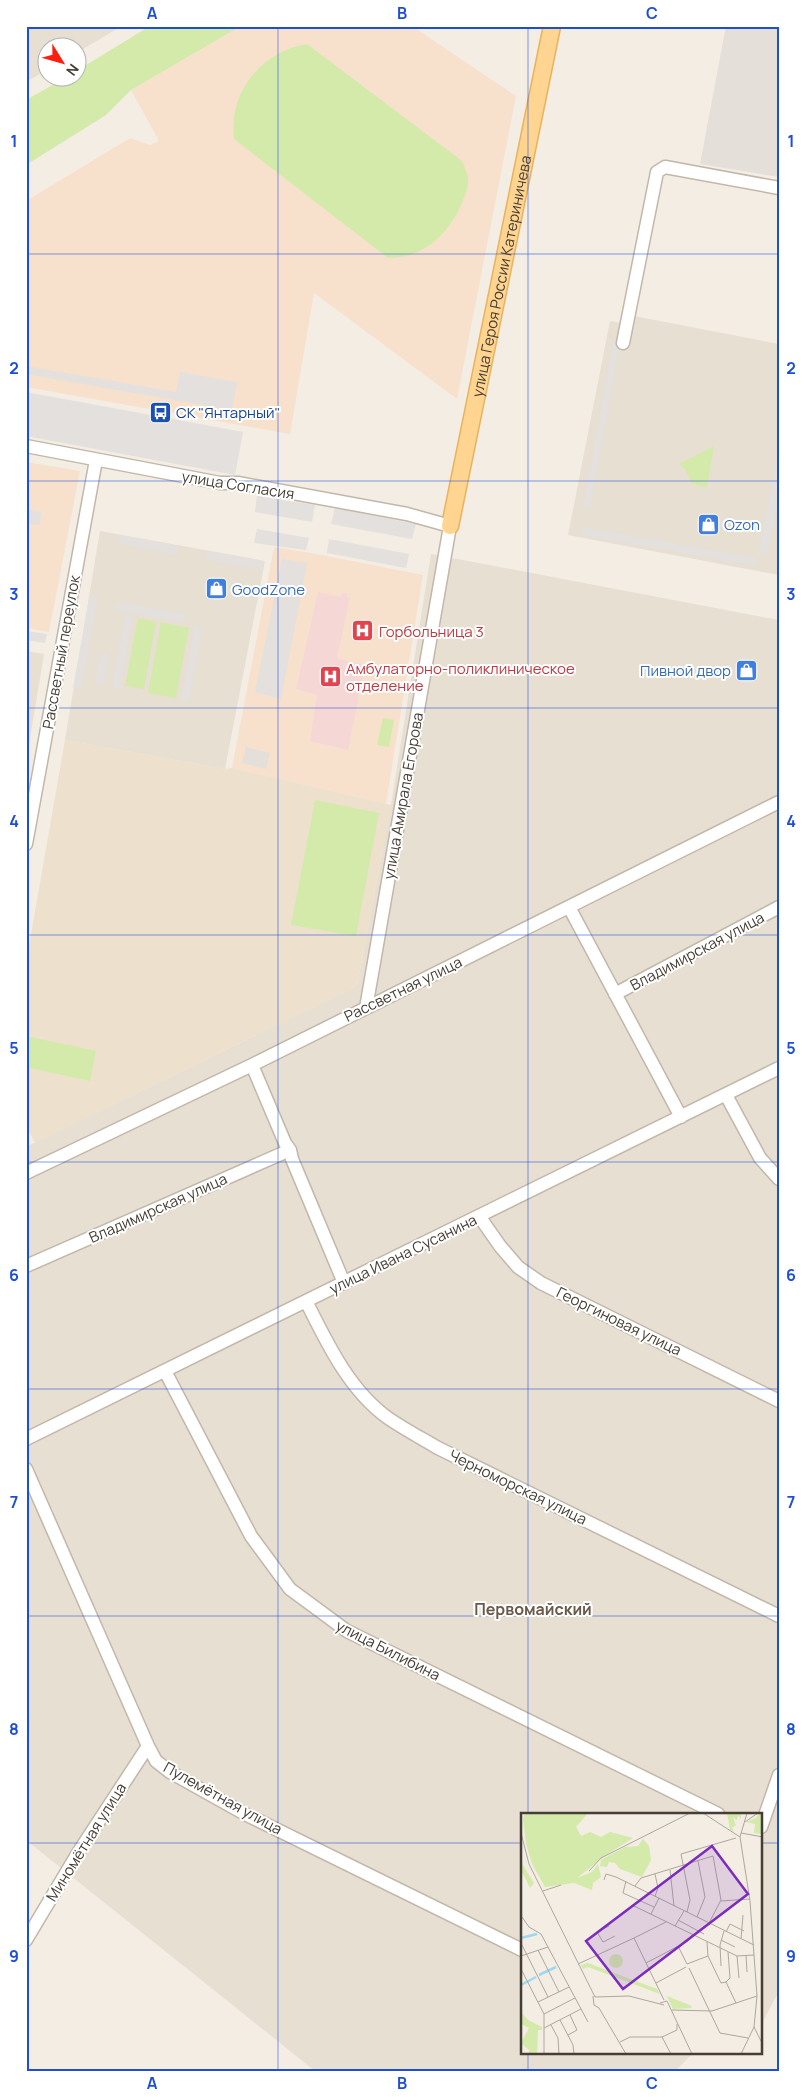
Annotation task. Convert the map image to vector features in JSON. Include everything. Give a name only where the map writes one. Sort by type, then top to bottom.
[{"type":"main road","name":"улица Героя России Катериничева","points":[[450,526],[552,26]]},
{"type":"street","points":[[623,343],[657,172],[665,167],[779,188]]},
{"type":"street","name":"улица Согласия","points":[[26,446],[220,483],[238,483],[407,514],[450,526]]},
{"type":"street","name":"Рассветный переулок","points":[[26,844],[96,460]]},
{"type":"street","name":"улица Амирала Егорова","points":[[366,1008],[450,526]]},
{"type":"street","name":"Рассветная улица","points":[[26,1173],[252,1065],[779,802]]},
{"type":"street","name":"Владимирская улица","points":[[614,994],[779,907]]},
{"type":"street","name":"Владимирская улица","points":[[568,908],[680,1117]]},
{"type":"street","points":[[252,1065],[290,1150],[292,1159],[344,1283]]},
{"type":"street","name":"улица Ивана Сусанина","points":[[26,1439],[779,1068]]},
{"type":"street","points":[[726,1095],[760,1158],[779,1179]]},
{"type":"street","name":"Владимирская улица","points":[[26,1266],[290,1150]]},
{"type":"street","name":"Георгиновая улица","points":[[479,1216],[500,1246],[518,1267],[541,1283],[779,1401]]},
{"type":"street","name":"Черноморская улица","points":[[306,1301],[322,1334],[346,1372],[366,1398],[387,1417],[438,1448],[779,1616]]},
{"type":"street","name":"улица Билибина","points":[[165,1371],[251,1536],[290,1589],[324,1616],[347,1631],[716,1813]]},
{"type":"street","name":"Пулемётная улица","points":[[26,1469],[156,1761],[170,1772],[247,1815],[521,1950]]},
{"type":"street","name":"Миномётная улица","points":[[26,1940],[78,1853],[148,1746]]},
{"type":"street","points":[[762,1824],[779,1775]]},
{"type":"shaded area","points":[[26,26],[122,26],[88,46],[88,38],[38,38],[38,75],[26,82]]},
{"type":"shaded area","points":[[241,26],[412,26],[516,96],[457,399],[314,293],[290,434],[26,387],[26,201],[130,138],[150,145],[159,141],[131,90]]},
{"type":"shaded area","points":[[726,26],[779,26],[779,177],[700,164]]},
{"type":"shaded area","points":[[634,316],[779,344],[779,575],[568,535],[610,321],[632,325]]},
{"type":"shaded area","points":[[613,342],[620,343],[590,509],[583,508]]},
{"type":"shaded area","points":[[26,366],[176,392],[180,372],[237,382],[232,410],[26,374]]},
{"type":"shaded area","points":[[26,392],[243,432],[235,475],[26,436]]},
{"type":"shaded area","points":[[779,444],[779,496],[768,554],[759,553]]},
{"type":"shaded area","points":[[26,462],[80,471],[49,632],[26,628]]},
{"type":"shaded area","points":[[257,496],[315,505],[312,522],[255,512]]},
{"type":"shaded area","points":[[335,508],[416,524],[412,539],[331,524]]},
{"type":"shaded area","points":[[26,509],[42,512],[39,525],[26,523]]},
{"type":"shaded area","points":[[582,527],[756,558],[755,566],[581,535]]},
{"type":"shaded area","points":[[257,529],[309,538],[306,550],[254,543]]},
{"type":"shaded area","points":[[100,531],[265,561],[225,769],[65,740]]},
{"type":"shaded area","points":[[119,535],[179,546],[177,555],[117,543]]},
{"type":"shaded area","points":[[329,539],[409,554],[406,568],[327,553]]},
{"type":"shaded area","points":[[274,547],[423,575],[386,804],[232,768]]},
{"type":"shaded area","points":[[207,551],[263,561],[261,570],[205,560]]},
{"type":"shaded area","points":[[431,554],[779,620],[779,1991],[762,2023],[762,1813],[521,1813],[521,2054],[692,2054],[675,2071],[315,2071],[26,1840],[26,1147],[357,986],[391,805]]},
{"type":"shaded area","points":[[282,559],[307,563],[281,699],[255,692]]},
{"type":"shaded area","name":"Амбулаторно-поликлиническое отделение","points":[[318,592],[340,597],[342,593],[347,594],[347,598],[350,597],[337,658],[365,665],[348,750],[310,741],[317,695],[296,689]]},
{"type":"shaded area","points":[[90,595],[98,597],[81,690],[73,688]]},
{"type":"shaded area","points":[[116,602],[186,614],[184,623],[114,610]]},
{"type":"shaded area","points":[[125,615],[133,616],[120,689],[112,687]]},
{"type":"shaded area","points":[[195,625],[203,627],[189,700],[181,699]]},
{"type":"shaded area","points":[[26,631],[47,634],[45,643],[26,640]]},
{"type":"shaded area","points":[[26,651],[44,654],[26,762]]},
{"type":"shaded area","points":[[101,653],[109,654],[103,685],[95,684]]},
{"type":"shaded area","points":[[65,740],[225,769],[232,768],[391,805],[357,986],[35,1143],[26,1126],[26,963]]},
{"type":"shaded area","points":[[246,747],[270,753],[266,769],[242,763]]},
{"type":"green space","points":[[150,26],[241,26],[131,90],[106,115],[26,165],[26,100],[47,88],[88,88],[88,64]]},
{"type":"green space","points":[[307,44],[462,161],[468,182],[461,205],[449,226],[423,249],[401,257],[388,258],[234,139],[237,105],[251,76],[276,55],[291,48]]},
{"type":"green space","points":[[714,446],[707,487],[692,484],[685,469],[679,464]]},
{"type":"green space","points":[[138,618],[156,622],[144,689],[125,686]]},
{"type":"green space","points":[[161,622],[189,628],[176,698],[148,693]]},
{"type":"green space","points":[[383,718],[394,720],[389,747],[377,745]]},
{"type":"green space","points":[[315,800],[379,813],[356,936],[291,925]]},
{"type":"green space","points":[[26,1036],[96,1051],[90,1081],[26,1067]]},
{"type":"place","name":"СК \"Янтарный\"","points":[[160,412]]},
{"type":"place","name":"Ozon","points":[[708,524]]},
{"type":"place","name":"GoodZone","points":[[216,589]]},
{"type":"place","name":"Горбольница 3","points":[[363,631]]},
{"type":"place","name":"Пивной двор","points":[[747,670]]},
{"type":"place","name":"Амбулаторно-поликлиническое отделение","points":[[330,677]]},
{"type":"district","name":"Первомайский","points":[[533,1609]]}]
